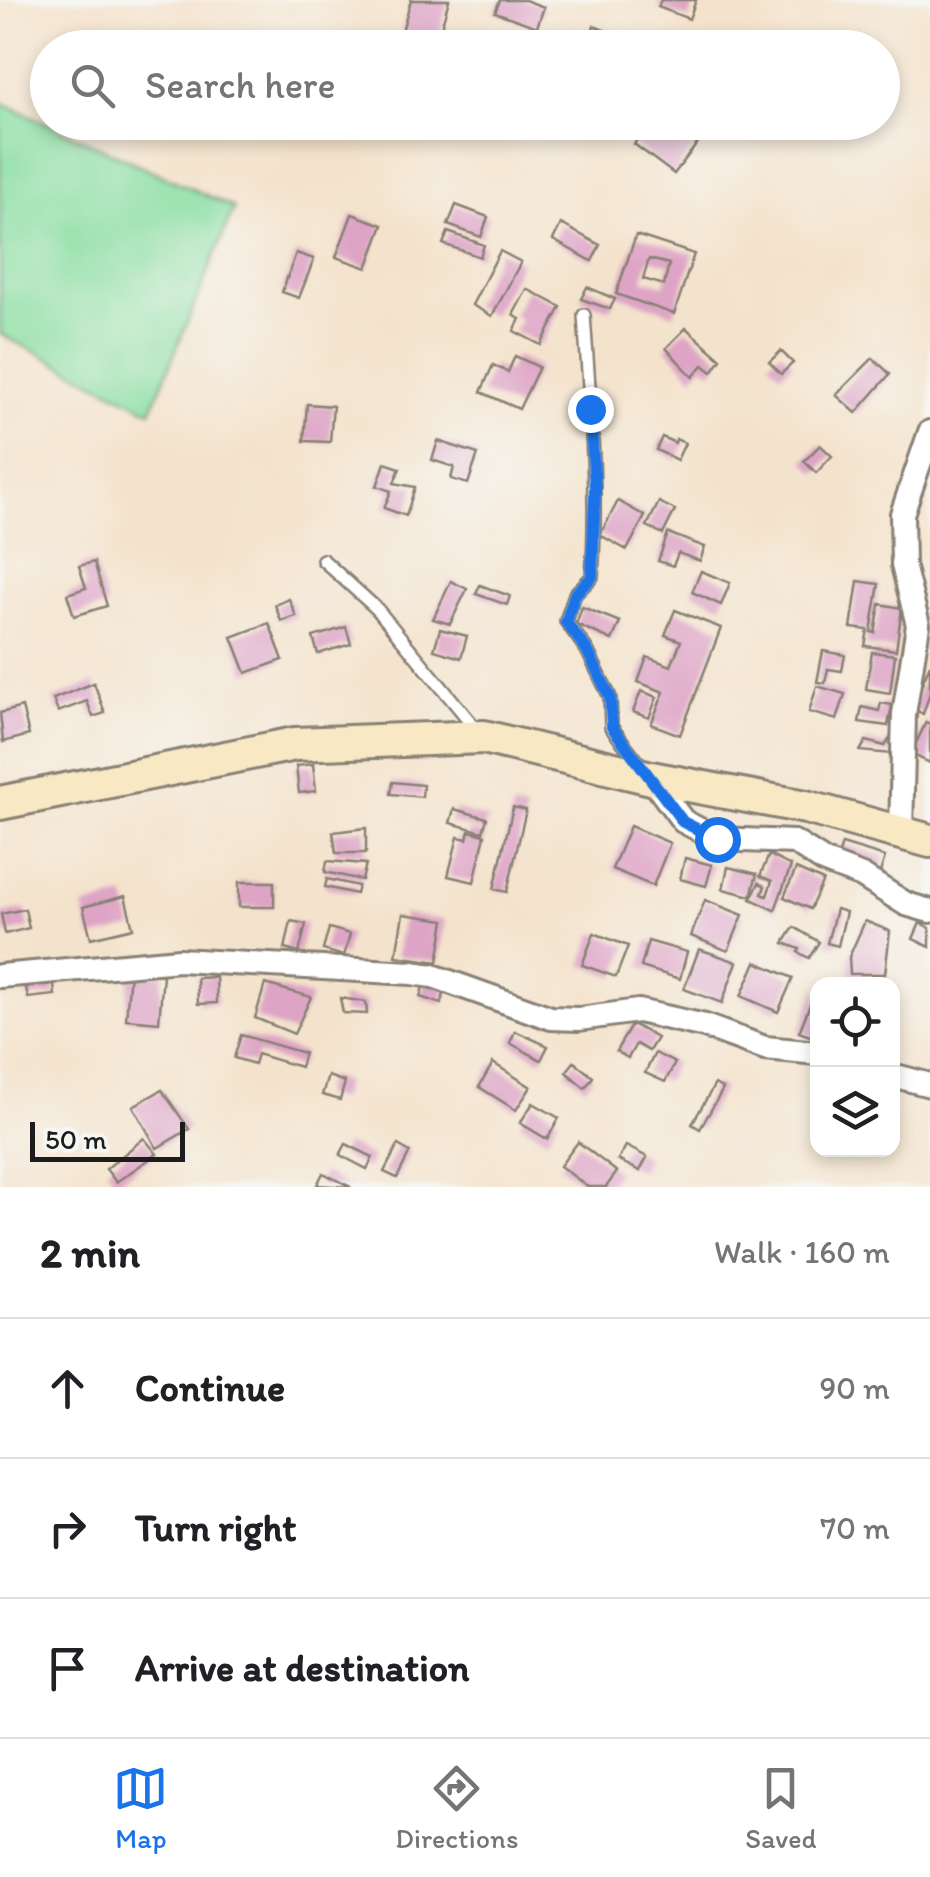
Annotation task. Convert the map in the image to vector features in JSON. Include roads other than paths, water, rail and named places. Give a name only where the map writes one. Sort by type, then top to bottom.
[{"type":"main road","points":[[0,803],[295,744],[484,737],[651,778],[806,807],[916,836]]},
{"type":"street","points":[[916,836],[904,714],[918,624],[903,565],[902,514],[930,432]]},
{"type":"street","points":[[651,778],[683,822],[717,839],[794,842],[824,862],[862,876],[906,904],[930,911]]},
{"type":"street","points":[[0,976],[179,960],[412,973],[433,976],[551,1018],[579,1020],[638,1011],[705,1026],[765,1048],[810,1051]]},
{"type":"street","points":[[900,1078],[930,1085]]},
{"type":"lane","points":[[584,315],[595,489],[594,548],[592,577],[575,594],[566,622],[587,650],[610,697],[612,727],[651,778]]},
{"type":"lane","points":[[323,560],[378,609],[484,737]]}]
